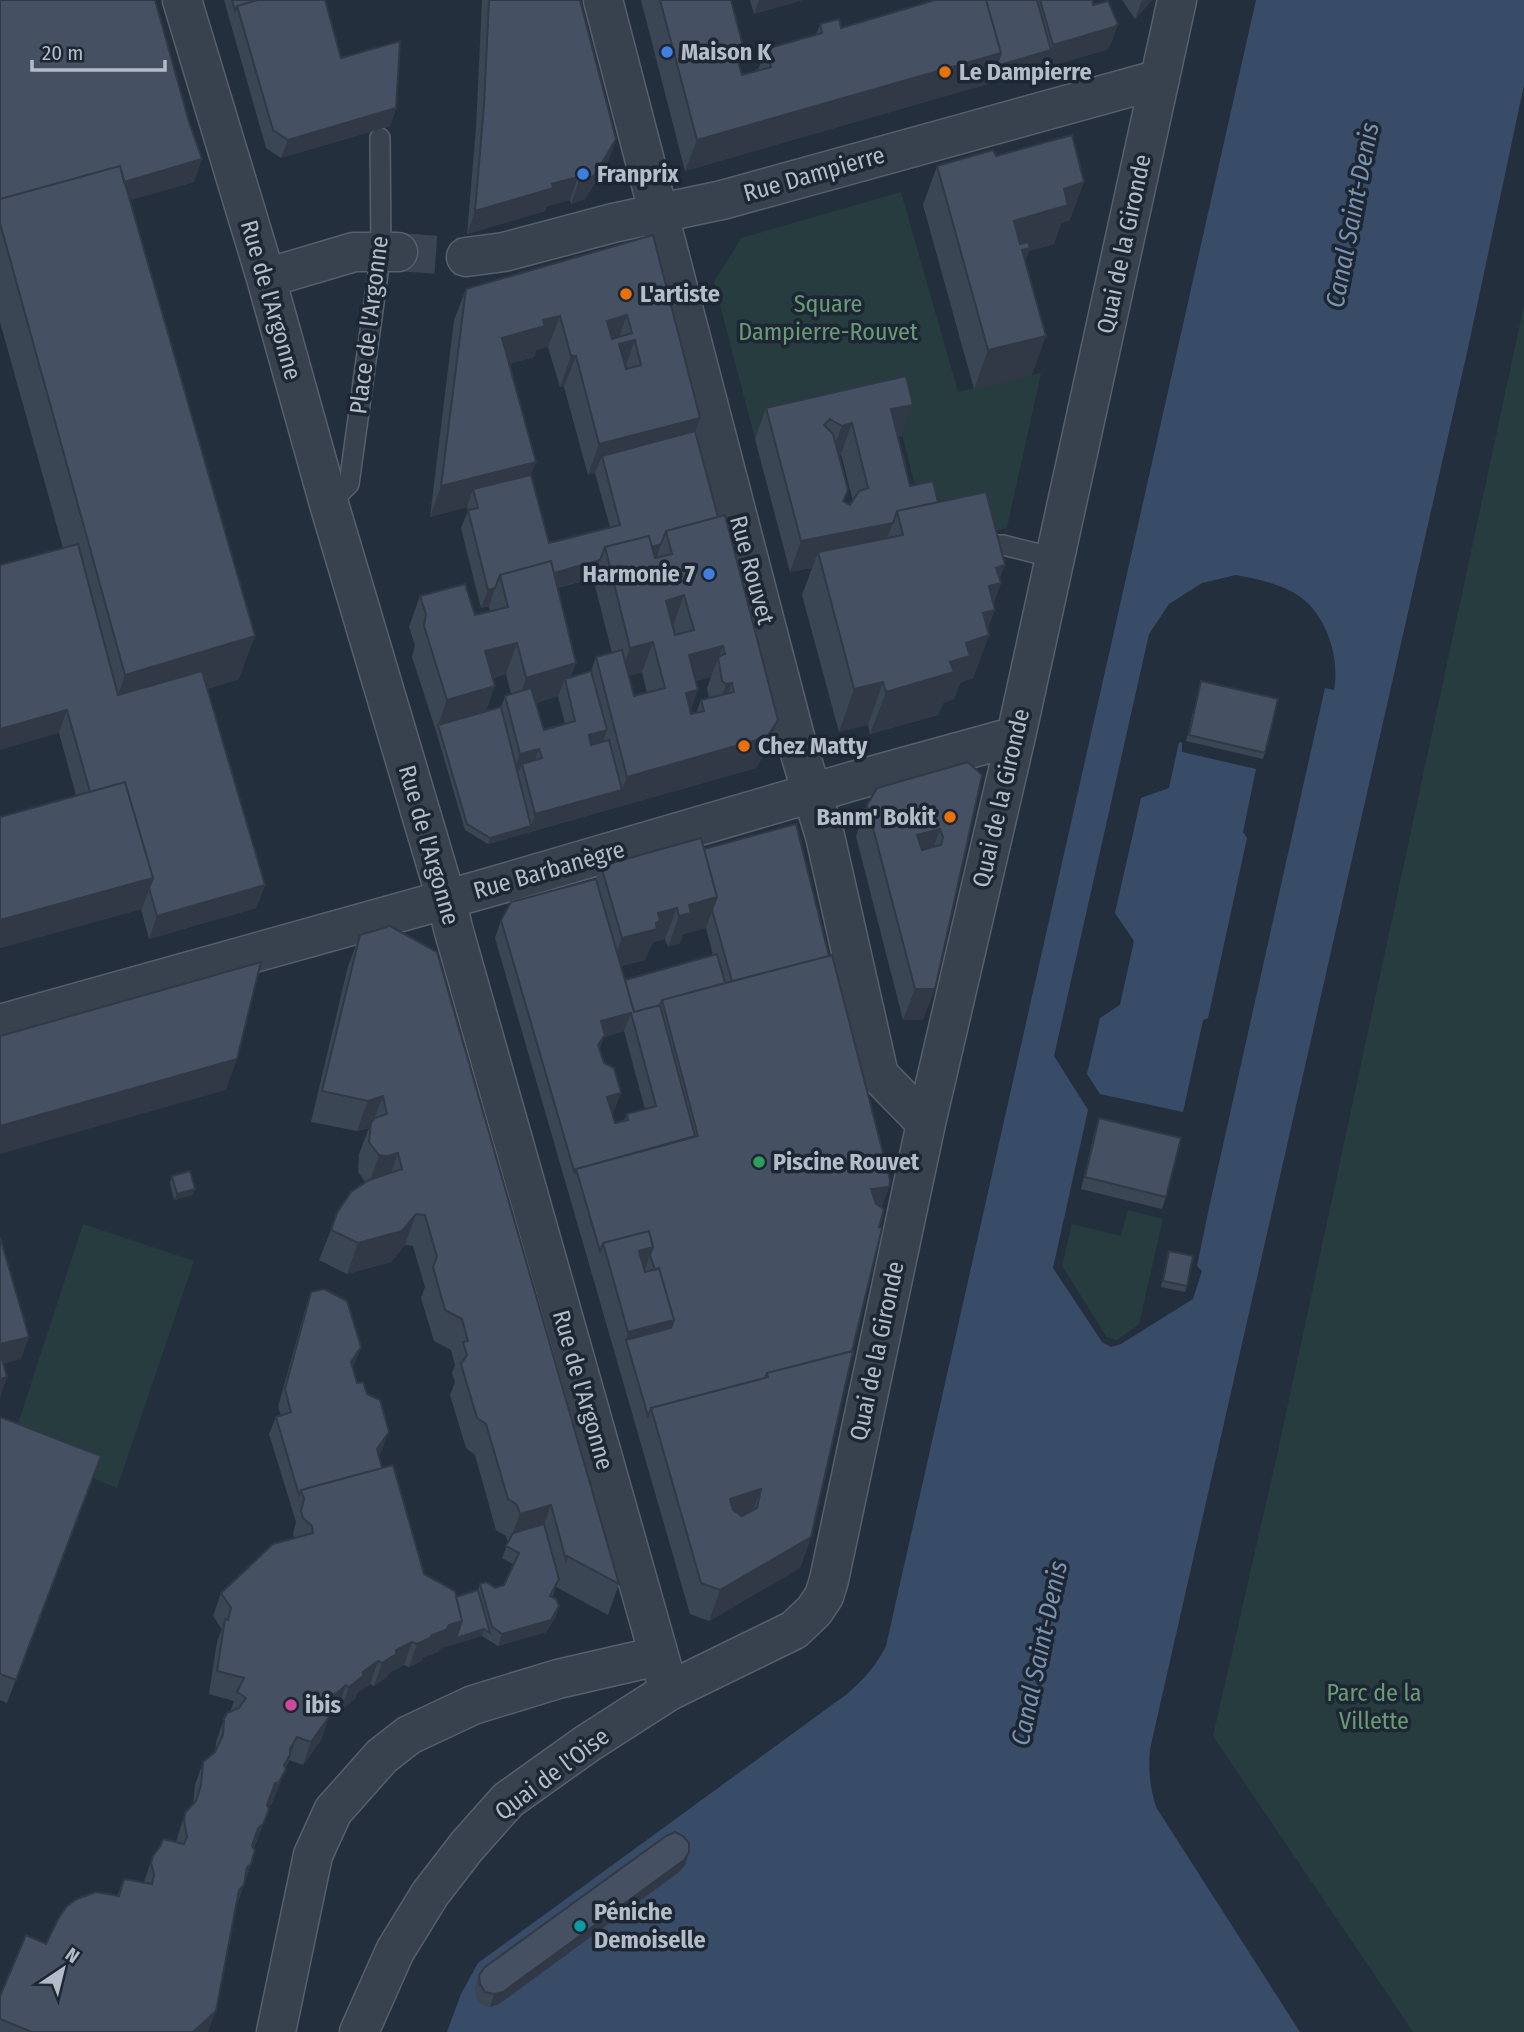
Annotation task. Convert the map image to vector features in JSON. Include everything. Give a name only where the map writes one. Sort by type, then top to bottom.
[{"type":"street","name":"Rue de l'Argonne","points":[[182,0],[266,278],[329,504],[446,898],[664,1674]]},
{"type":"street","name":"Rue Rouvet","points":[[603,0],[825,836],[879,1075],[926,1123]]},
{"type":"street","name":"Quai de la Gironde","points":[[824,1596],[926,1123],[1016,736],[1177,0]]},
{"type":"street","name":"Rue Dampierre","points":[[466,257],[504,252],[612,223],[722,200],[1160,79]]},
{"type":"street","points":[[266,278],[354,252],[389,251]]},
{"type":"street","name":"Rue Barbanègre","points":[[0,1024],[1016,736]]},
{"type":"street","name":"Quai de l'Oise","points":[[359,2032],[395,1951],[416,1917],[467,1846],[508,1800],[587,1743],[664,1674],[794,1630],[814,1611],[824,1596]]},
{"type":"street","points":[[276,2032],[313,1855],[333,1811],[382,1756],[409,1735],[473,1705],[558,1679],[664,1674]]},
{"type":"lane","name":"Place de l'Argonne","points":[[329,504],[349,484],[389,251],[380,138]]},
{"type":"lane","points":[[973,545],[1003,545],[1055,558]]},
{"type":"green space","name":"Square Dampierre-Rouvet","points":[[901,192],[958,392],[1041,373],[1007,528],[930,544],[895,407],[755,439],[714,282],[741,238]]},
{"type":"green space","name":"Parc de la Villette","points":[[1524,305],[1524,2032],[1413,2032],[1213,1736],[1277,1455]]},
{"type":"green space","points":[[1128,1210],[1163,1219],[1139,1324],[1117,1340],[1107,1337],[1062,1266],[1072,1224],[1121,1236]]},
{"type":"green space","points":[[83,1224],[194,1261],[117,1488],[11,1445]]},
{"type":"water","name":"Canal Saint-Denis","points":[[1256,0],[1524,0],[1524,85],[1468,348],[1150,1749],[1150,1778],[1156,1807],[1300,2032],[447,2032],[461,1994],[478,1963],[847,1694],[869,1672],[886,1646]],"holes":[[[1236,575],[1284,588],[1309,604],[1324,626],[1333,651],[1334,690],[1325,688],[1209,1208],[1197,1266],[1202,1271],[1193,1299],[1121,1344],[1111,1347],[1102,1342],[1053,1268],[1088,1110],[1054,1056],[1149,634],[1169,604],[1202,583]]]},
{"type":"water","points":[[1179,742],[1182,743],[1182,752],[1256,769],[1243,832],[1247,838],[1208,1018],[1203,1020],[1183,1112],[1100,1094],[1087,1074],[1100,1018],[1120,1005],[1134,941],[1115,913],[1141,798],[1169,788]]},
{"type":"building","points":[[0,0],[155,0],[202,159],[124,182],[120,166],[0,199]]},
{"type":"building","points":[[232,0],[258,0],[237,6],[235,11]]},
{"type":"building","points":[[258,0],[325,0],[341,58],[400,41],[396,108],[288,140],[273,130],[237,6]]},
{"type":"building","points":[[489,0],[580,0],[616,139],[594,176],[579,181],[578,177],[552,184],[554,188],[475,211],[484,105]]},
{"type":"building","points":[[660,0],[731,0],[743,46],[734,48],[742,75],[771,67],[766,49],[822,33],[820,24],[839,19],[841,28],[935,0],[986,0],[1001,53],[697,140]]},
{"type":"building","points":[[986,0],[1037,0],[1051,50],[996,66],[1001,53]]},
{"type":"building","points":[[1040,0],[1092,0],[1093,5],[1108,1],[1118,24],[1053,45]]},
{"type":"building","points":[[1072,135],[1084,182],[1064,189],[1068,205],[1014,221],[1020,244],[1028,242],[1030,248],[1022,250],[1046,336],[988,350],[937,166],[993,150],[996,156]]},
{"type":"building","points":[[120,166],[255,636],[125,675],[0,223],[0,199]]},
{"type":"building","points":[[653,235],[700,418],[599,444],[576,356],[571,356],[560,316],[543,320],[545,326],[502,338],[536,462],[441,486],[466,289]],"holes":[[[627,315],[632,333],[612,339],[607,321]],[[635,340],[641,365],[626,369],[619,344]]]},
{"type":"building","points":[[906,376],[913,405],[891,409],[910,486],[933,481],[938,502],[897,511],[893,523],[801,541],[766,408]],"holes":[[[830,419],[842,426],[852,423],[868,488],[859,491],[850,505],[843,501],[848,490],[833,434],[824,425]]]},
{"type":"building","points":[[695,431],[718,517],[666,531],[661,544],[652,547],[649,536],[605,547],[600,560],[554,573],[551,561],[500,575],[495,588],[488,590],[468,510],[478,508],[473,489],[531,475],[549,543],[620,525],[602,456]]},
{"type":"building","points":[[986,492],[1005,565],[996,568],[1001,583],[989,586],[995,610],[983,613],[989,635],[966,643],[970,656],[950,662],[954,672],[886,692],[883,682],[854,689],[818,552],[903,535],[897,511]]},
{"type":"building","points":[[725,515],[778,720],[767,737],[627,777],[596,657],[622,650],[634,696],[665,688],[653,642],[630,648],[605,547],[649,536],[655,558],[672,554],[666,531]],"holes":[[[684,595],[694,630],[675,635],[666,601]],[[723,646],[725,654],[718,657],[722,681],[726,684],[732,683],[734,692],[701,700],[704,711],[691,714],[686,693],[698,690],[689,655]]]},
{"type":"building","points":[[78,544],[118,695],[202,671],[265,885],[157,916],[149,888],[153,878],[125,782],[90,792],[67,710],[0,729],[0,565]]},
{"type":"building","points":[[551,561],[576,663],[526,678],[517,643],[485,651],[495,686],[447,700],[424,626],[426,614],[420,596],[465,584],[475,615],[508,607],[500,575]]},
{"type":"building","points":[[591,671],[607,730],[589,735],[591,745],[609,740],[622,790],[535,814],[522,764],[542,758],[539,749],[520,754],[505,696],[531,688],[544,730],[575,721],[565,679]]},
{"type":"building","points":[[1201,681],[1278,699],[1265,753],[1189,735]]},
{"type":"building","points":[[501,707],[531,826],[490,838],[467,824],[438,725]]},
{"type":"building","points":[[968,762],[982,775],[935,989],[915,989],[867,805],[877,788]],"holes":[[[940,829],[943,837],[941,845],[922,850],[917,835]]]},
{"type":"building","points":[[125,782],[153,878],[0,920],[0,817]]},
{"type":"building","points":[[796,824],[829,956],[732,981],[712,910],[717,897],[704,849]]},
{"type":"building","points":[[701,838],[717,897],[689,905],[691,913],[679,916],[677,908],[658,913],[660,921],[656,923],[657,929],[622,938],[601,866]]},
{"type":"building","points":[[596,879],[634,1012],[660,1005],[695,1136],[576,1169],[575,1174],[501,920],[511,902]],"holes":[[[631,1013],[656,1106],[627,1114],[628,1120],[615,1123],[607,1097],[621,1093],[614,1068],[604,1063],[598,1045],[605,1035],[601,1021]]]},
{"type":"building","points":[[390,926],[437,952],[619,1584],[567,1556],[566,1560],[551,1505],[520,1514],[517,1505],[508,1499],[486,1424],[477,1418],[461,1364],[467,1355],[463,1342],[468,1341],[462,1319],[445,1310],[433,1267],[437,1257],[425,1215],[416,1214],[402,1231],[358,1243],[331,1230],[337,1213],[351,1192],[369,1180],[402,1169],[398,1153],[379,1155],[369,1142],[371,1123],[375,1118],[387,1114],[383,1096],[368,1101],[322,1091],[360,935]]},
{"type":"building","points":[[717,954],[725,983],[662,1000],[660,1005],[634,1012],[625,980]]},
{"type":"building","points":[[832,955],[890,1180],[889,1187],[871,1189],[876,1204],[884,1209],[879,1227],[882,1228],[852,1351],[767,1373],[765,1378],[651,1408],[648,1416],[626,1340],[671,1328],[674,1320],[659,1268],[655,1270],[650,1255],[653,1247],[649,1231],[603,1243],[600,1251],[576,1169],[698,1136],[662,1000]]},
{"type":"building","points":[[261,962],[237,1059],[0,1126],[0,1036]]},
{"type":"building","points":[[1099,1118],[1181,1138],[1166,1197],[1085,1177]]},
{"type":"building","points":[[190,1171],[195,1189],[177,1194],[172,1176]]},
{"type":"building","points":[[649,1231],[653,1247],[639,1251],[645,1272],[659,1268],[674,1320],[628,1332],[603,1243]]},
{"type":"building","points":[[0,1237],[29,1337],[0,1344]]},
{"type":"building","points":[[1169,1251],[1193,1256],[1187,1286],[1163,1281]]},
{"type":"building","points":[[324,1289],[347,1301],[361,1347],[351,1362],[357,1383],[363,1382],[367,1394],[380,1400],[389,1432],[377,1449],[382,1468],[301,1490],[299,1495],[276,1417],[291,1412],[285,1389],[311,1292]]},
{"type":"building","points":[[853,1351],[811,1537],[720,1590],[701,1583],[651,1408],[768,1377],[767,1373]],"holes":[[[761,1489],[757,1508],[742,1516],[733,1510],[730,1499]]]},
{"type":"building","points":[[0,1353],[7,1377],[0,1379]]},
{"type":"building","points":[[0,1417],[101,1456],[16,1680],[0,1674]]},
{"type":"building","points":[[393,1465],[424,1574],[455,1591],[462,1621],[449,1625],[446,1630],[417,1644],[412,1642],[396,1650],[396,1654],[382,1663],[378,1661],[349,1687],[346,1685],[331,1695],[322,1705],[329,1717],[311,1742],[297,1737],[284,1765],[286,1769],[279,1782],[275,1783],[267,1805],[269,1809],[252,1846],[255,1850],[251,1864],[247,1867],[244,1885],[239,1890],[216,2011],[193,2032],[32,2032],[0,2019],[0,1996],[26,1935],[46,1944],[58,1919],[67,1906],[77,1899],[96,1892],[119,1896],[124,1879],[152,1884],[154,1875],[151,1863],[163,1839],[184,1844],[187,1837],[185,1813],[196,1801],[203,1762],[215,1752],[223,1735],[227,1713],[239,1708],[246,1698],[237,1692],[244,1678],[217,1671],[225,1619],[228,1620],[231,1608],[221,1593],[273,1544],[313,1533],[312,1526],[303,1518],[301,1511],[304,1499],[301,1490]]},
{"type":"building","points":[[544,1524],[559,1579],[550,1596],[556,1599],[559,1606],[551,1620],[502,1634],[492,1627],[480,1584],[486,1582],[495,1588],[504,1585],[519,1553],[506,1546],[513,1533]]},
{"type":"building","points":[[478,1590],[490,1633],[484,1629],[456,1638],[462,1621],[456,1597]]},
{"type":"building","name":"Péniche Demoiselle","points":[[675,1832],[689,1843],[689,1852],[684,1860],[503,1992],[485,1992],[479,1975],[485,1967]]},
{"type":"tunnel","points":[[398,252],[466,257]]},
{"type":"place","name":"Maison K","points":[[667,52]]},
{"type":"place","name":"Le Dampierre","points":[[945,72]]},
{"type":"place","name":"Franprix","points":[[583,174]]},
{"type":"place","name":"L'artiste","points":[[626,294]]},
{"type":"place","name":"Harmonie 7","points":[[709,574]]},
{"type":"place","name":"Chez Matty","points":[[744,746]]},
{"type":"place","name":"Banm' Bokit","points":[[950,817]]},
{"type":"place","name":"Piscine Rouvet","points":[[759,1162]]},
{"type":"place","name":"ibis","points":[[291,1705]]},
{"type":"place","name":"Péniche Demoiselle","points":[[580,1926]]}]
